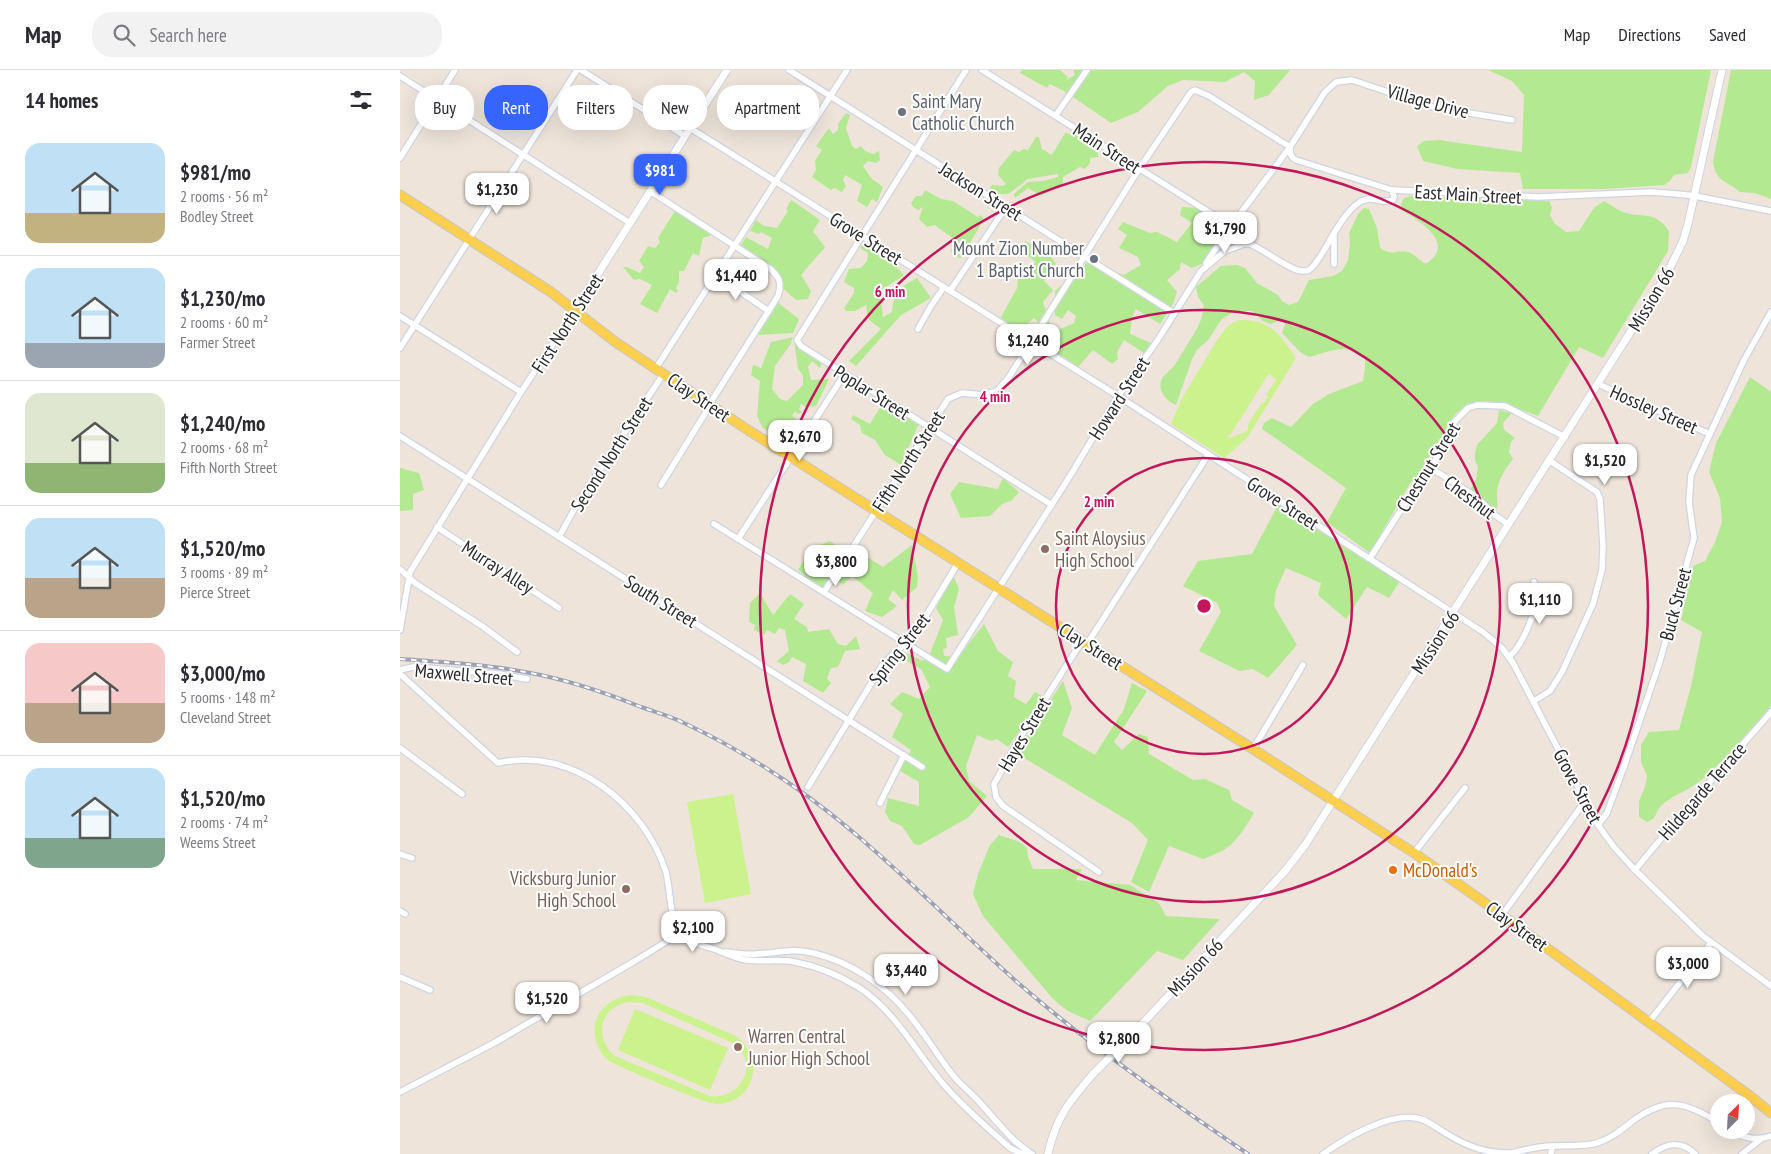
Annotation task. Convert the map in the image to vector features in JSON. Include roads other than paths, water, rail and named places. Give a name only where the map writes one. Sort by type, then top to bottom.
[{"type":"main road","name":"Clay Street","points":[[400,195],[551,292],[614,341],[791,457],[1414,853],[1649,1022],[1771,1113]]},
{"type":"street","points":[[446,85],[455,70]]},
{"type":"street","points":[[400,348],[577,70]]},
{"type":"street","points":[[581,70],[685,136]]},
{"type":"street","name":"First North Street","points":[[707,101],[727,70]]},
{"type":"street","name":"Jackson Street","points":[[788,70],[1174,314]]},
{"type":"street","name":"Second North Street","points":[[559,537],[715,275],[846,70]]},
{"type":"street","points":[[861,235],[966,70]]},
{"type":"street","name":"Main Street","points":[[982,70],[1231,226]]},
{"type":"street","points":[[1056,115],[1087,70]]},
{"type":"street","name":"Mission 66","points":[[1048,1154],[1051,1136],[1066,1106],[1285,871],[1305,845],[1454,613],[1672,266],[1683,241],[1695,196],[1722,70]]},
{"type":"street","points":[[400,76],[415,85]]},
{"type":"street","name":"Village Drive","points":[[1290,147],[1325,92],[1336,82],[1347,80],[1358,81],[1434,106],[1512,120]]},
{"type":"street","name":"East Main Street","points":[[1194,90],[1209,96],[1290,147],[1292,158],[1392,190],[1538,196],[1651,192],[1695,196],[1771,211]]},
{"type":"street","name":"Fifth North Street","points":[[824,592],[948,399],[962,393],[984,395],[997,391],[1009,378],[1139,169],[1194,90]]},
{"type":"street","points":[[474,123],[630,223]]},
{"type":"street","points":[[400,158],[418,130]]},
{"type":"street","name":"First North Street","points":[[400,630],[410,572],[689,130]]},
{"type":"street","name":"Grove Street","points":[[693,130],[1118,396],[1483,632],[1509,657],[1598,825],[1614,847],[1635,870],[1711,943],[1771,986]]},
{"type":"street","points":[[1201,271],[1231,226],[1290,147]]},
{"type":"street","name":"Howard Street","points":[[906,643],[947,669],[1052,505],[1118,396],[1201,271],[1225,252],[1244,244],[1250,244],[1299,270],[1309,270],[1315,265],[1334,233],[1360,201],[1374,199],[1389,202],[1393,200],[1394,196],[1392,190]]},
{"type":"street","points":[[650,192],[769,268],[779,278],[781,284],[769,311],[661,485]]},
{"type":"street","points":[[950,291],[1006,207]]},
{"type":"street","points":[[1334,233],[1334,264]]},
{"type":"street","name":"Poplar Street","points":[[861,235],[797,340],[800,346],[1052,505]]},
{"type":"street","points":[[715,275],[769,311]]},
{"type":"street","points":[[918,328],[944,287]]},
{"type":"street","name":"Buck Street","points":[[1598,825],[1604,819],[1610,805],[1660,661],[1694,538],[1689,502],[1691,475],[1734,381],[1771,312]]},
{"type":"street","points":[[400,316],[522,392]]},
{"type":"street","points":[[738,539],[844,375]]},
{"type":"street","name":"Hossley Street","points":[[1598,384],[1710,434]]},
{"type":"street","name":"Chestnut Street","points":[[1370,558],[1410,496],[1431,468],[1446,442],[1455,421],[1468,408],[1477,405],[1505,406],[1565,437]]},
{"type":"street","name":"South Street","points":[[400,436],[922,767]]},
{"type":"street","name":"Hayes Street","points":[[1099,872],[1008,810],[996,797],[994,784],[1021,736],[1208,454]]},
{"type":"street","points":[[1534,701],[1550,690],[1562,672],[1593,604],[1602,570],[1603,546],[1600,499],[1597,492],[1550,461]]},
{"type":"street","name":"Chestnut","points":[[1431,468],[1475,496],[1509,525]]},
{"type":"street","points":[[714,524],[906,643]]},
{"type":"street","name":"Murray Alley","points":[[437,527],[559,608]]},
{"type":"street","name":"Spring Street","points":[[808,787],[883,664],[915,634],[958,563]]},
{"type":"street","points":[[400,569],[415,583],[482,626],[517,652]]},
{"type":"street","points":[[1509,657],[1518,648],[1534,611],[1537,593],[1534,582]]},
{"type":"street","points":[[1253,749],[1303,665]]},
{"type":"street","name":"Maxwell Street","points":[[400,670],[413,667],[490,673],[527,679]]},
{"type":"street","points":[[400,674],[498,763],[506,761],[532,761],[562,766],[587,776],[614,795],[639,823],[659,857],[670,888],[674,920],[680,932],[688,940],[737,958],[798,962],[857,986],[888,1012],[946,1088],[1010,1148],[1025,1154]]},
{"type":"street","name":"Hildegarde Terrace","points":[[1635,870],[1771,712]]},
{"type":"street","points":[[400,748],[462,794]]},
{"type":"street","points":[[880,803],[904,756]]},
{"type":"street","points":[[1414,853],[1466,788]]},
{"type":"street","points":[[1502,916],[1562,832],[1586,803]]},
{"type":"street","points":[[400,854],[412,858]]},
{"type":"street","points":[[401,1089],[494,1043],[635,961],[680,932]]},
{"type":"street","points":[[1649,1022],[1711,943]]},
{"type":"street","points":[[721,951],[757,954],[788,950],[813,953],[852,968],[866,976],[898,1002],[953,1076],[980,1101],[1012,1140],[1032,1154]]},
{"type":"street","points":[[400,977],[430,990]]},
{"type":"street","points":[[1323,1154],[1354,1135],[1386,1121],[1398,1118],[1418,1118],[1426,1121],[1447,1135],[1485,1152],[1510,1153],[1527,1148],[1588,1145],[1608,1139],[1641,1115],[1665,1104],[1689,1107],[1710,1118]]},
{"type":"street","points":[[1755,1139],[1771,1136]]},
{"type":"street","points":[[1742,1154],[1761,1139]]},
{"type":"street","points":[[1652,1154],[1664,1146],[1678,1144],[1689,1148],[1695,1154]]},
{"type":"street","points":[[1552,1146],[1552,1154]]},
{"type":"railway","points":[[400,659],[510,669],[570,682],[668,716],[750,758],[834,816],[895,869],[1017,982],[1072,1028],[1248,1154]]},
{"type":"place","name":"Saint Mary Catholic Church","points":[[902,112]]},
{"type":"place","name":"Mount Zion Number 1 Baptist Church","points":[[1094,259]]},
{"type":"place","name":"Saint Aloysius High School","points":[[1045,549]]},
{"type":"place","name":"McDonald's","points":[[1393,870]]},
{"type":"place","name":"Vicksburg Junior High School","points":[[626,889]]},
{"type":"place","name":"Warren Central Junior High School","points":[[738,1047]]}]
